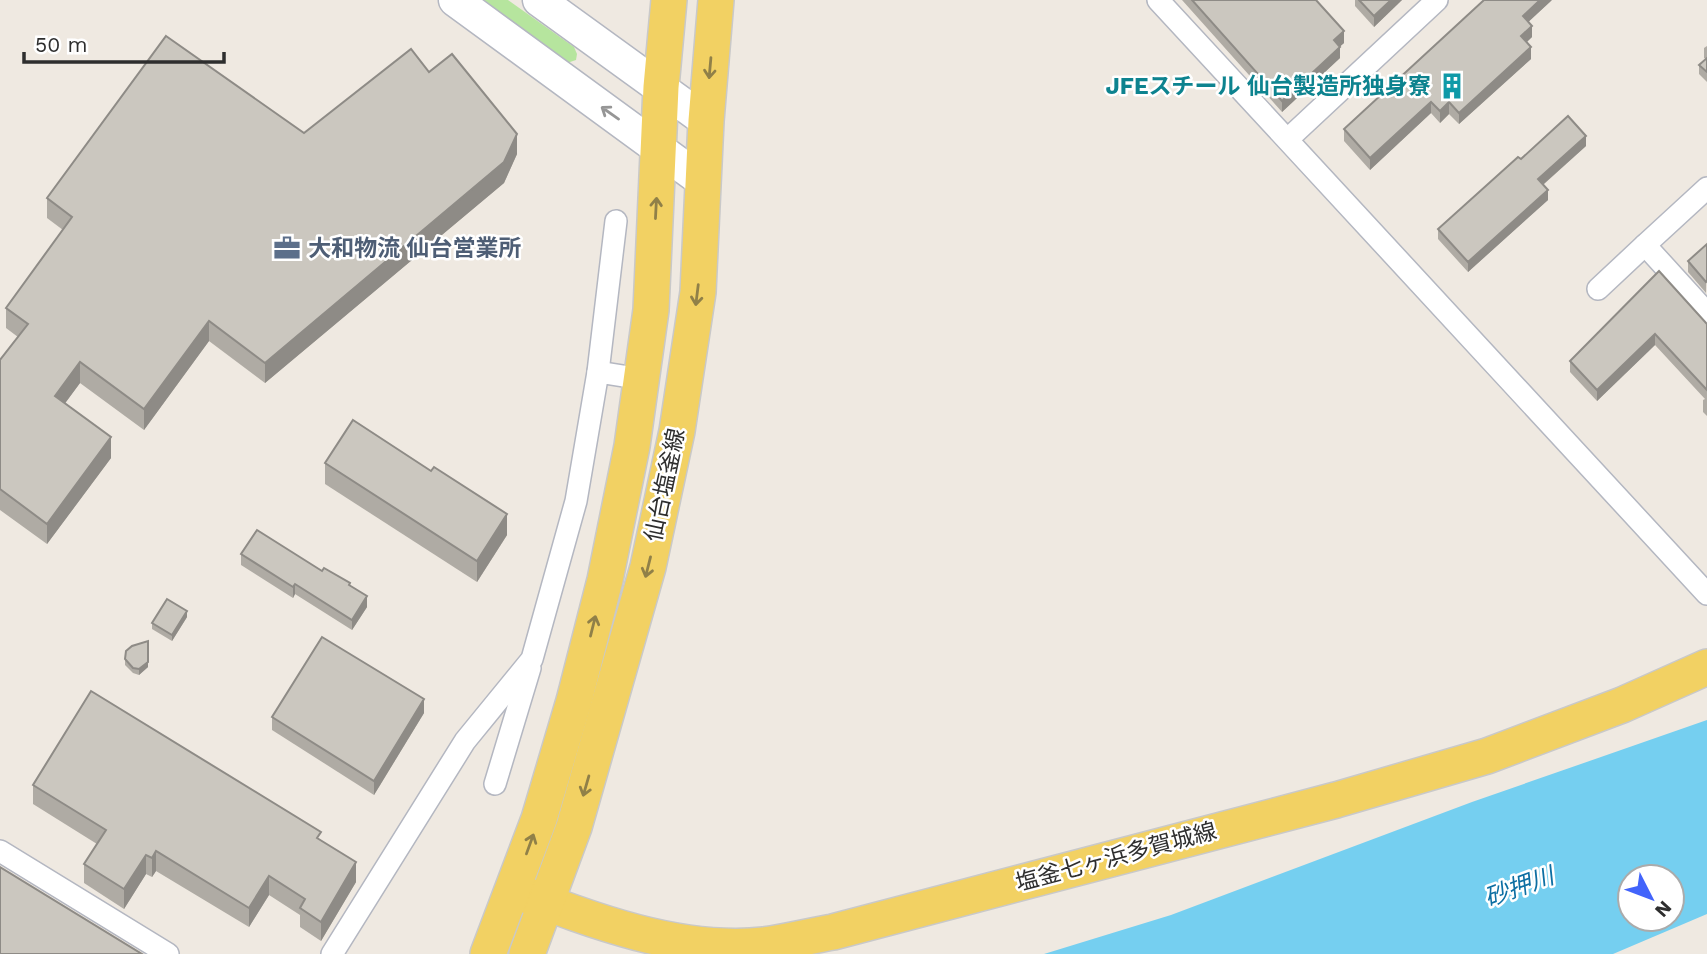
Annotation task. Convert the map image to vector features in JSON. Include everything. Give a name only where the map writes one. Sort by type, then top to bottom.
[{"type":"main road","name":"仙台塩釜線","points":[[488,954],[539,819],[574,701],[605,580],[632,446],[651,310],[661,87],[669,0]]},
{"type":"main road","name":"仙台塩釜線","points":[[527,954],[574,827],[651,553],[677,431],[698,292],[706,121],[716,0]]},
{"type":"main road","name":"塩釜七ヶ浜多賀城線","points":[[513,890],[657,939],[710,945],[762,946],[833,932],[1336,800],[1487,756],[1622,705],[1707,667]]},
{"type":"street","points":[[455,0],[704,182]]},
{"type":"street","points":[[540,0],[706,121]]},
{"type":"street","points":[[1158,0],[1707,594]]},
{"type":"street","points":[[1288,139],[1437,0]]},
{"type":"street","points":[[1598,289],[1707,188]]},
{"type":"street","points":[[495,784],[576,501],[598,372],[616,220]]},
{"type":"street","points":[[1645,245],[1707,313]]},
{"type":"street","points":[[598,372],[642,379]]},
{"type":"street","points":[[332,954],[465,741],[532,659]]},
{"type":"street","points":[[0,851],[168,954]]},
{"type":"green space","points":[[479,0],[508,0],[574,47],[576,60],[567,63]]},
{"type":"water","name":"砂押川","points":[[1707,720],[1707,914],[1686,923],[1686,863],[1616,863],[1616,933],[1662,933],[1613,954],[1044,954],[1171,915],[1472,802]]},
{"type":"building","points":[[1192,0],[1316,0],[1344,31],[1334,40],[1340,47],[1282,101]]},
{"type":"building","points":[[1359,0],[1391,0],[1374,16]]},
{"type":"building","name":"JFEスチール 仙台製造所独身寮","points":[[1484,0],[1540,0],[1523,16],[1532,26],[1521,36],[1531,47],[1459,113],[1449,102],[1440,111],[1431,102],[1370,158],[1344,129]]},
{"type":"building","points":[[166,36],[304,133],[411,49],[429,72],[452,54],[517,134],[504,162],[265,363],[209,321],[144,409],[80,362],[55,396],[111,437],[47,524],[0,489],[0,360],[28,324],[6,308],[72,217],[47,198]]},
{"type":"building","points":[[1707,58],[1707,72],[1699,65]]},
{"type":"building","points":[[1568,116],[1586,136],[1538,179],[1548,190],[1468,262],[1438,229]]},
{"type":"building","points":[[1707,244],[1707,281],[1706,282],[1688,261]]},
{"type":"building","points":[[1659,271],[1707,324],[1707,390],[1655,334],[1597,390],[1570,361]]},
{"type":"building","points":[[353,420],[431,471],[434,467],[507,514],[477,561],[325,463]]},
{"type":"building","points":[[257,530],[322,571],[324,568],[350,583],[349,585],[367,596],[352,620],[241,554]]},
{"type":"building","points":[[167,599],[187,611],[172,635],[152,623]]},
{"type":"building","points":[[322,637],[424,699],[374,781],[272,717]]},
{"type":"building","points":[[148,641],[148,662],[139,669],[133,668],[125,659],[126,651]]},
{"type":"building","points":[[91,691],[321,832],[317,838],[356,862],[321,922],[300,908],[305,899],[269,876],[249,908],[156,851],[152,858],[146,855],[124,889],[84,864],[106,830],[33,785]]},
{"type":"building","points":[[0,867],[142,954],[0,954]]},
{"type":"place","name":"JFEスチール 仙台製造所独身寮","points":[[1452,86]]},
{"type":"place","name":"大和物流 仙台営業所","points":[[287,248]]}]
